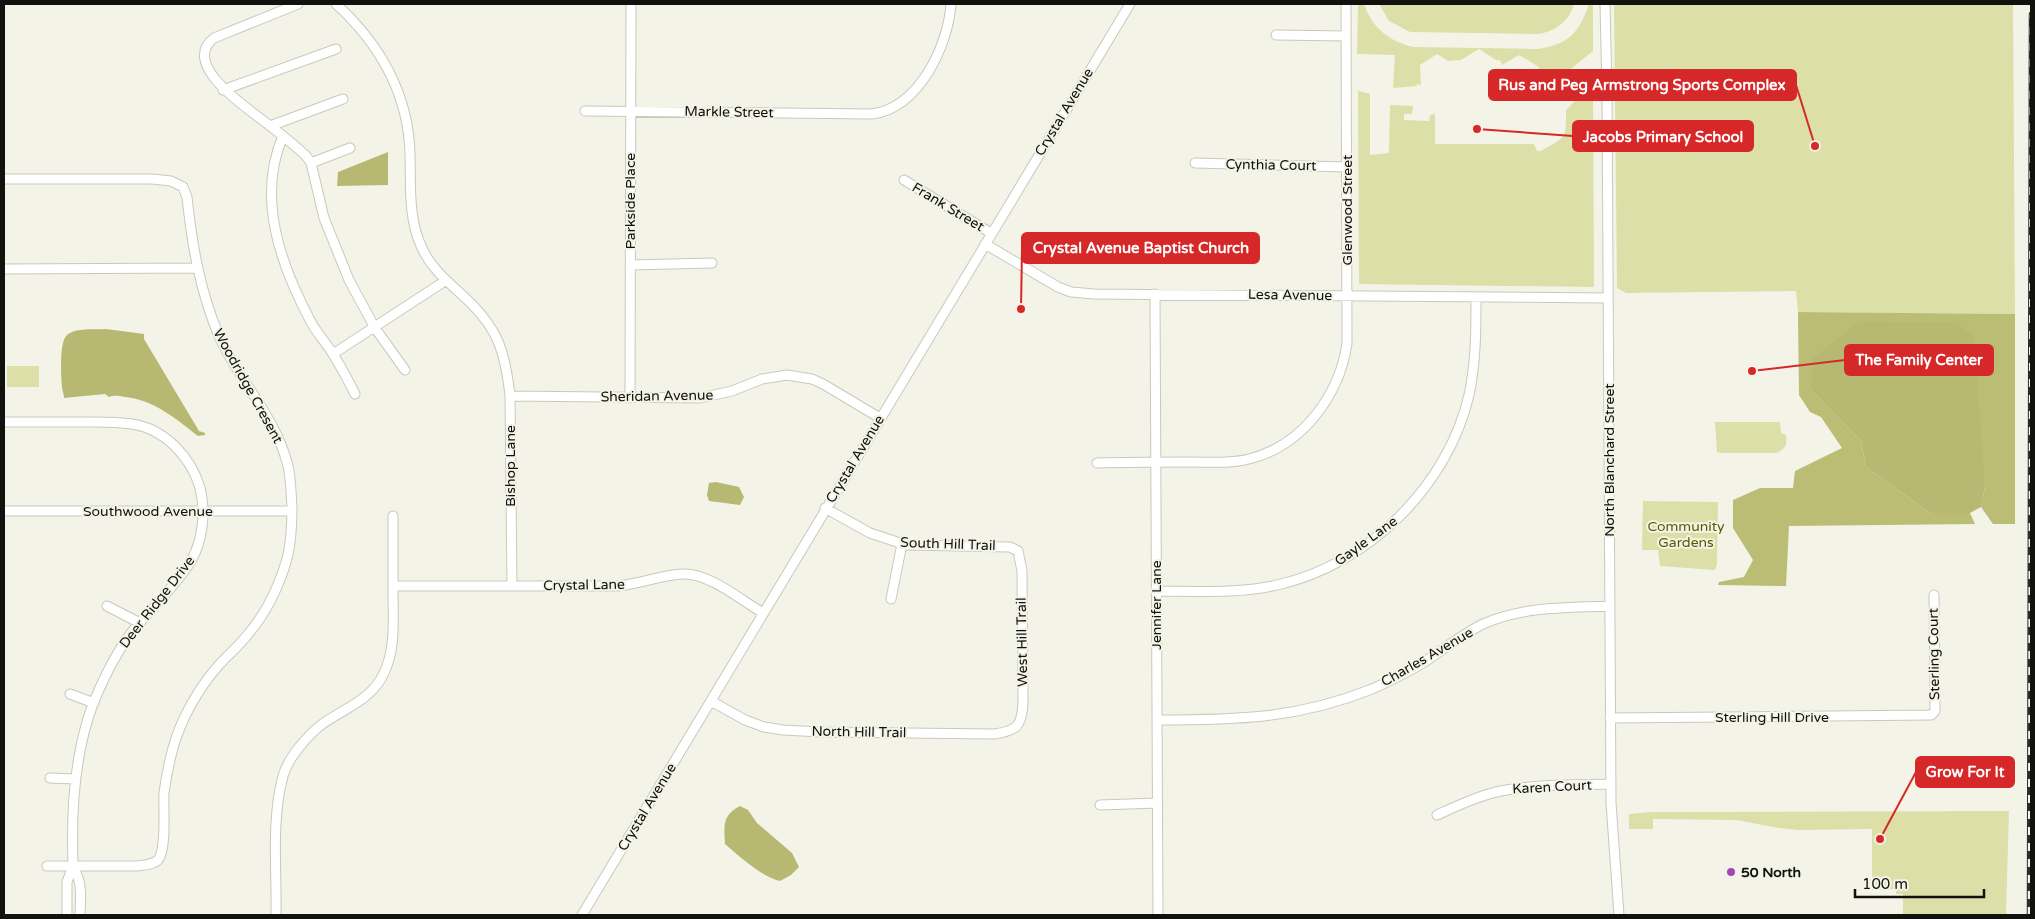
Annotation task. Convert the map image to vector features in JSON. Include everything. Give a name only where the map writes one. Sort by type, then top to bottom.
[{"type":"street","points":[[298,4],[214,38],[208,43],[206,50],[207,68],[223,90],[301,151],[311,164],[324,218],[349,280],[375,328],[405,370]]},
{"type":"street","name":"Bishop Lane","points":[[336,4],[367,35],[383,59],[397,87],[409,133],[410,197],[414,228],[425,255],[445,280],[480,312],[495,333],[502,348],[510,396],[512,586]]},
{"type":"street","name":"Parkside Place","points":[[630,398],[631,4]]},
{"type":"street","name":"Markle Street","points":[[585,111],[872,114],[887,111],[898,106],[920,85],[941,44],[949,22],[951,4]]},
{"type":"street","name":"Crystal Avenue","points":[[582,915],[1130,4]]},
{"type":"street","name":"Glenwood Street","points":[[1097,463],[1225,462],[1249,459],[1281,445],[1301,430],[1326,402],[1342,368],[1347,344],[1346,4]]},
{"type":"street","name":"North Blanchard Street","points":[[1605,4],[1611,784],[1612,835],[1619,915]]},
{"type":"street","points":[[1276,35],[1346,36]]},
{"type":"street","points":[[223,90],[336,49]]},
{"type":"street","points":[[270,126],[343,99]]},
{"type":"street","points":[[283,136],[276,152],[271,172],[274,233],[300,301],[312,324],[333,354],[356,394]]},
{"type":"street","points":[[311,164],[350,148]]},
{"type":"street","name":"Cynthia Court","points":[[1195,163],[1346,167]]},
{"type":"street","name":"Woodridge Cresent","points":[[4,180],[152,179],[177,183],[183,186],[187,197],[197,268],[206,301],[231,360],[269,419],[289,467],[292,510],[291,538],[287,558],[271,600],[250,632],[207,680],[193,702],[175,742],[166,783],[163,848],[159,859],[150,864],[137,866],[73,866]]},
{"type":"street","name":"Frank Street","points":[[904,180],[991,233]]},
{"type":"street","name":"Lesa Avenue","points":[[985,244],[1039,277],[1066,290],[1094,294],[1608,298]]},
{"type":"street","points":[[630,265],[712,264]]},
{"type":"street","points":[[4,269],[197,268]]},
{"type":"street","points":[[333,354],[445,280]]},
{"type":"street","name":"Jennifer Lane","points":[[1155,294],[1158,915]]},
{"type":"street","name":"Gayle Lane","points":[[1156,591],[1251,589],[1302,578],[1320,572],[1352,554],[1395,521],[1424,488],[1438,468],[1460,422],[1473,371],[1476,346],[1476,297]]},
{"type":"street","name":"Sheridan Avenue","points":[[510,396],[630,398],[710,396],[732,392],[762,378],[793,376],[812,379],[823,384],[880,418]]},
{"type":"street","name":"Deer Ridge Drive","points":[[4,422],[115,422],[146,427],[182,453],[198,483],[203,511],[201,530],[191,560],[181,576],[140,623],[119,651],[94,703],[85,728],[75,779],[73,866],[67,882],[67,915]]},
{"type":"street","name":"South Hill Trail","points":[[826,508],[870,533],[902,544],[925,546],[1010,546],[1018,551]]},
{"type":"street","name":"Southwood Avenue","points":[[4,511],[292,510]]},
{"type":"street","points":[[276,915],[277,812],[283,774],[309,734],[325,722],[364,699],[377,686],[384,675],[392,651],[393,516]]},
{"type":"street","points":[[891,599],[902,544]]},
{"type":"street","name":"West Hill Trail","points":[[1013,730],[1021,721],[1023,702],[1022,571],[1018,551]]},
{"type":"street","name":"Crystal Lane","points":[[393,586],[618,586],[688,574],[713,582],[763,613]]},
{"type":"street","name":"Sterling Court","points":[[1934,595],[1934,713]]},
{"type":"street","points":[[107,606],[140,623]]},
{"type":"street","name":"Charles Avenue","points":[[1157,720],[1225,720],[1264,717],[1314,708],[1389,681],[1424,662],[1466,633],[1508,615],[1545,608],[1610,606]]},
{"type":"street","points":[[70,694],[94,703]]},
{"type":"street","name":"North Hill Trail","points":[[711,701],[745,720],[783,730],[962,734],[994,734],[1013,730]]},
{"type":"street","name":"Sterling Hill Drive","points":[[1610,718],[1889,716],[1934,713]]},
{"type":"street","points":[[50,778],[75,779]]},
{"type":"street","name":"Karen Court","points":[[1437,814],[1486,795],[1505,790],[1531,786],[1611,784]]},
{"type":"street","points":[[1100,805],[1157,803]]},
{"type":"street","points":[[47,866],[73,866]]},
{"type":"street","name":"Deer Ridge Drive","points":[[73,866],[80,882],[80,915]]},
{"type":"green space","points":[[1358,4],[1364,4],[1372,20],[1382,32],[1396,41],[1413,47],[1538,49],[1558,44],[1571,36],[1581,23],[1589,4],[1593,4],[1593,51],[1547,88],[1539,82],[1539,67],[1519,55],[1502,65],[1500,60],[1496,60],[1479,49],[1461,60],[1448,61],[1437,54],[1420,65],[1421,85],[1415,84],[1418,86],[1393,88],[1395,55],[1357,54]]},
{"type":"green space","points":[[1379,4],[1574,4],[1566,20],[1551,30],[1539,34],[1410,32],[1389,21]]},
{"type":"green space","points":[[1614,4],[2013,4],[2015,314],[1798,312],[1796,291],[1626,293],[1617,288]]},
{"type":"green space","points":[[1593,83],[1594,287],[1359,284],[1358,91],[1370,94],[1370,155],[1389,153],[1390,105],[1413,106],[1412,114],[1404,114],[1404,120],[1429,121],[1430,115],[1435,114],[1435,144],[1534,144],[1537,151],[1541,151],[1563,136],[1566,127],[1566,110]]},
{"type":"green space","points":[[7,366],[39,366],[39,387],[7,387]]},
{"type":"green space","points":[[1715,422],[1780,422],[1781,433],[1786,435],[1786,444],[1782,450],[1776,453],[1717,452]]},
{"type":"green space","name":"Community Gardens","points":[[1643,501],[1718,502],[1717,564],[1715,570],[1660,566],[1658,550],[1642,550]]},
{"type":"green space","points":[[2009,811],[2006,915],[1903,915],[1903,894],[1896,894],[1896,889],[1872,890],[1872,829],[1798,830],[1736,820],[1653,819],[1653,829],[1629,829],[1629,814],[1653,812]]},
{"type":"shaded area","points":[[388,152],[388,185],[337,186],[338,172]]},
{"type":"shaded area","points":[[1798,312],[2015,314],[2015,524],[1993,524],[1981,507],[1985,486],[1811,390],[1861,441],[1866,467],[1930,513],[1970,513],[1975,524],[1789,526],[1786,586],[1718,585],[1719,582],[1744,577],[1753,560],[1733,528],[1733,500],[1760,488],[1793,488],[1795,471],[1842,448],[1821,417],[1810,412],[1799,395]]},
{"type":"shaded area","points":[[1860,321],[1958,323],[1974,337],[1985,486],[1981,507],[1970,513],[1930,513],[1866,467],[1861,441],[1811,390],[1813,358]]},
{"type":"shaded area","points":[[106,329],[144,334],[144,339],[199,431],[205,433],[205,435],[198,436],[164,411],[136,399],[117,396],[109,397],[105,394],[64,398],[61,367],[64,339],[71,332],[75,331]]},
{"type":"shaded area","points":[[716,482],[739,487],[744,497],[740,505],[709,501],[707,495],[709,483]]},
{"type":"shaded area","points":[[740,806],[748,810],[757,823],[792,853],[799,867],[791,875],[780,881],[773,879],[751,866],[725,844],[725,822],[730,813]]},
{"type":"railway","points":[[2029,915],[2031,14]]},
{"type":"place","name":"Jacobs Primary School","points":[[1477,129]]},
{"type":"place","name":"Rus and Peg Armstrong Sports Complex","points":[[1815,146]]},
{"type":"place","name":"Crystal Avenue Baptist Church","points":[[1021,309]]},
{"type":"place","name":"The Family Center","points":[[1752,371]]},
{"type":"place","name":"Grow For It","points":[[1880,839]]},
{"type":"place","name":"50 North","points":[[1731,872]]}]
